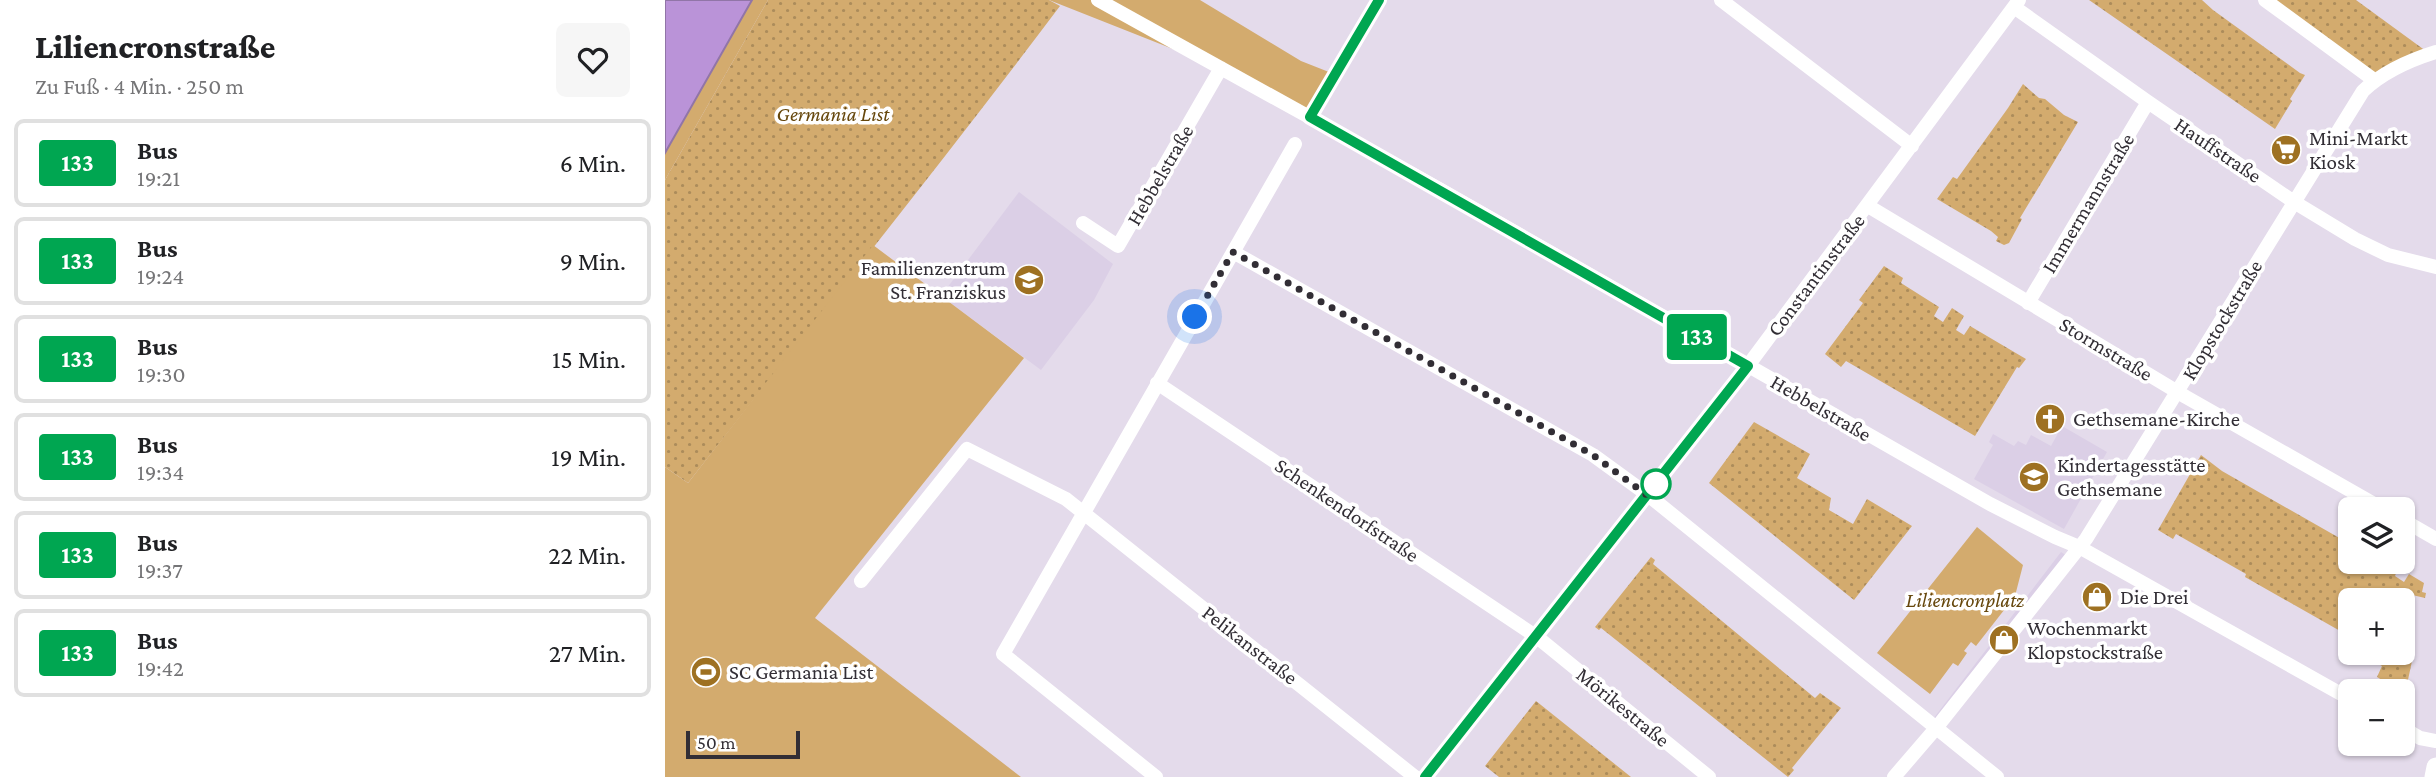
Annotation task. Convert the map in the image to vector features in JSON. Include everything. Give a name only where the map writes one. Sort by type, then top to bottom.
[{"type":"main road","points":[[2434,777],[2436,767]]},
{"type":"street","name":"Hebbelstraße","points":[[1098,0],[1310,117],[1990,504],[2079,547],[2338,692]]},
{"type":"street","points":[[1310,117],[1379,0]]},
{"type":"street","points":[[1721,0],[1912,146]]},
{"type":"street","points":[[2265,0],[2374,80]]},
{"type":"street","name":"Constantinstraße","points":[[1425,777],[1748,366],[2016,3]]},
{"type":"street","name":"Hauffstraße","points":[[2016,3],[2148,103],[2294,202],[2388,256],[2436,267]]},
{"type":"street","name":"Klopstockstraße","points":[[1894,777],[2086,539],[2363,91],[2374,80],[2436,52]]},
{"type":"street","name":"Hebbelstraße","points":[[1083,223],[1118,246],[1221,68]]},
{"type":"street","name":"Immermannstraße","points":[[2028,303],[2148,103]]},
{"type":"street","points":[[1156,777],[1003,654],[1295,144]]},
{"type":"street","name":"Stormstraße","points":[[1868,206],[2178,392],[2362,497]]},
{"type":"street","points":[[1233,252],[1593,455],[1647,495],[1997,777]]},
{"type":"street","name":"Schenkendorfstraße","points":[[1157,383],[1537,637]]},
{"type":"street","name":"Pelikanstraße","points":[[861,581],[967,449],[1066,499],[1415,777]]},
{"type":"street","points":[[2415,527],[2436,539]]},
{"type":"street","name":"Mörikestraße","points":[[1537,637],[1709,777]]},
{"type":"street","points":[[2415,735],[2436,741]]},
{"type":"shaded area","points":[[665,0],[752,0],[665,153]]},
{"type":"shaded area","name":"Familienzentrum St. Franziskus","points":[[1019,192],[1113,264],[1094,300],[1041,370],[941,296]]},
{"type":"shaded area","name":"Kindertagesstätte Gethsemane","points":[[2062,426],[2107,452],[2064,529],[1974,479],[1993,445],[1989,442],[1993,434],[2014,446],[2018,441],[2026,445],[2031,435],[2051,446]]},
{"type":"shaded area","name":"Wochenmarkt Klopstockstraße","points":[[2061,552],[2075,561],[1945,728],[1933,719]]},
{"type":"green space","points":[[752,0],[768,0],[665,180],[665,153]]},
{"type":"green space","name":"Germania List","points":[[768,0],[1049,0],[1060,6],[688,483],[665,467],[665,180]]},
{"type":"green space","points":[[1049,0],[1200,0],[1301,61],[1334,74],[1310,117],[1221,68]]},
{"type":"green space","points":[[2089,0],[2202,0],[2305,75],[2275,129]]},
{"type":"green space","points":[[2265,0],[2356,0],[2430,54],[2374,80]]},
{"type":"green space","points":[[2023,84],[2039,98],[2045,99],[2064,115],[2078,122],[2020,218],[2022,219],[2009,243],[2004,245],[1996,241],[1998,237],[1991,231],[1937,199],[1953,177],[1957,179]]},
{"type":"green space","points":[[873,245],[1024,358],[815,618],[1021,777],[665,777],[665,467],[688,483]]},
{"type":"green space","points":[[1884,266],[1903,278],[1901,283],[1939,307],[1934,316],[1943,322],[1952,308],[1964,316],[1956,330],[1964,335],[1970,326],[2026,359],[2017,367],[1975,436],[1846,361],[1841,367],[1825,354],[1863,303],[1859,300]]},
{"type":"green space","points":[[1754,422],[1810,454],[1797,478],[1831,498],[1829,510],[1853,524],[1867,499],[1912,526],[1854,600],[1709,483]]},
{"type":"green space","points":[[2201,455],[2222,471],[2338,537],[2338,574],[2396,574],[2404,582],[2409,574],[2424,583],[2422,592],[2426,593],[2425,598],[2415,596],[2415,588],[2338,588],[2338,630],[2176,534],[2173,539],[2158,530]]},
{"type":"green space","name":"Liliencronplatz","points":[[1977,527],[2023,565],[2015,596],[1976,646],[1971,642],[1958,666],[1953,663],[1930,694],[1877,653]]},
{"type":"green space","points":[[1651,557],[1655,560],[1653,564],[1815,698],[1820,693],[1841,708],[1792,768],[1794,770],[1788,777],[1601,628],[1599,630],[1595,627]]},
{"type":"green space","points":[[2411,665],[2408,679],[2380,679],[2377,677],[2382,666]]},
{"type":"green space","points":[[1536,701],[1631,777],[1499,777],[1485,766]]},
{"type":"bus line","name":"133","points":[[1379,0],[1310,117],[1748,366],[1425,777]]},
{"type":"place","name":"Mini-Markt Kiosk","points":[[2286,150]]},
{"type":"place","name":"Familienzentrum St. Franziskus","points":[[1029,280]]},
{"type":"place","name":"Gethsemane-Kirche","points":[[2050,419]]},
{"type":"place","name":"Kindertagesstätte Gethsemane","points":[[2034,477]]},
{"type":"place","name":"Die Drei","points":[[2097,597]]},
{"type":"place","name":"Wochenmarkt Klopstockstraße","points":[[2004,640]]},
{"type":"place","name":"SC Germania List","points":[[706,672]]},
{"type":"route","points":[[1195,317],[1233,252],[1593,455],[1647,495],[1656,484]]}]
